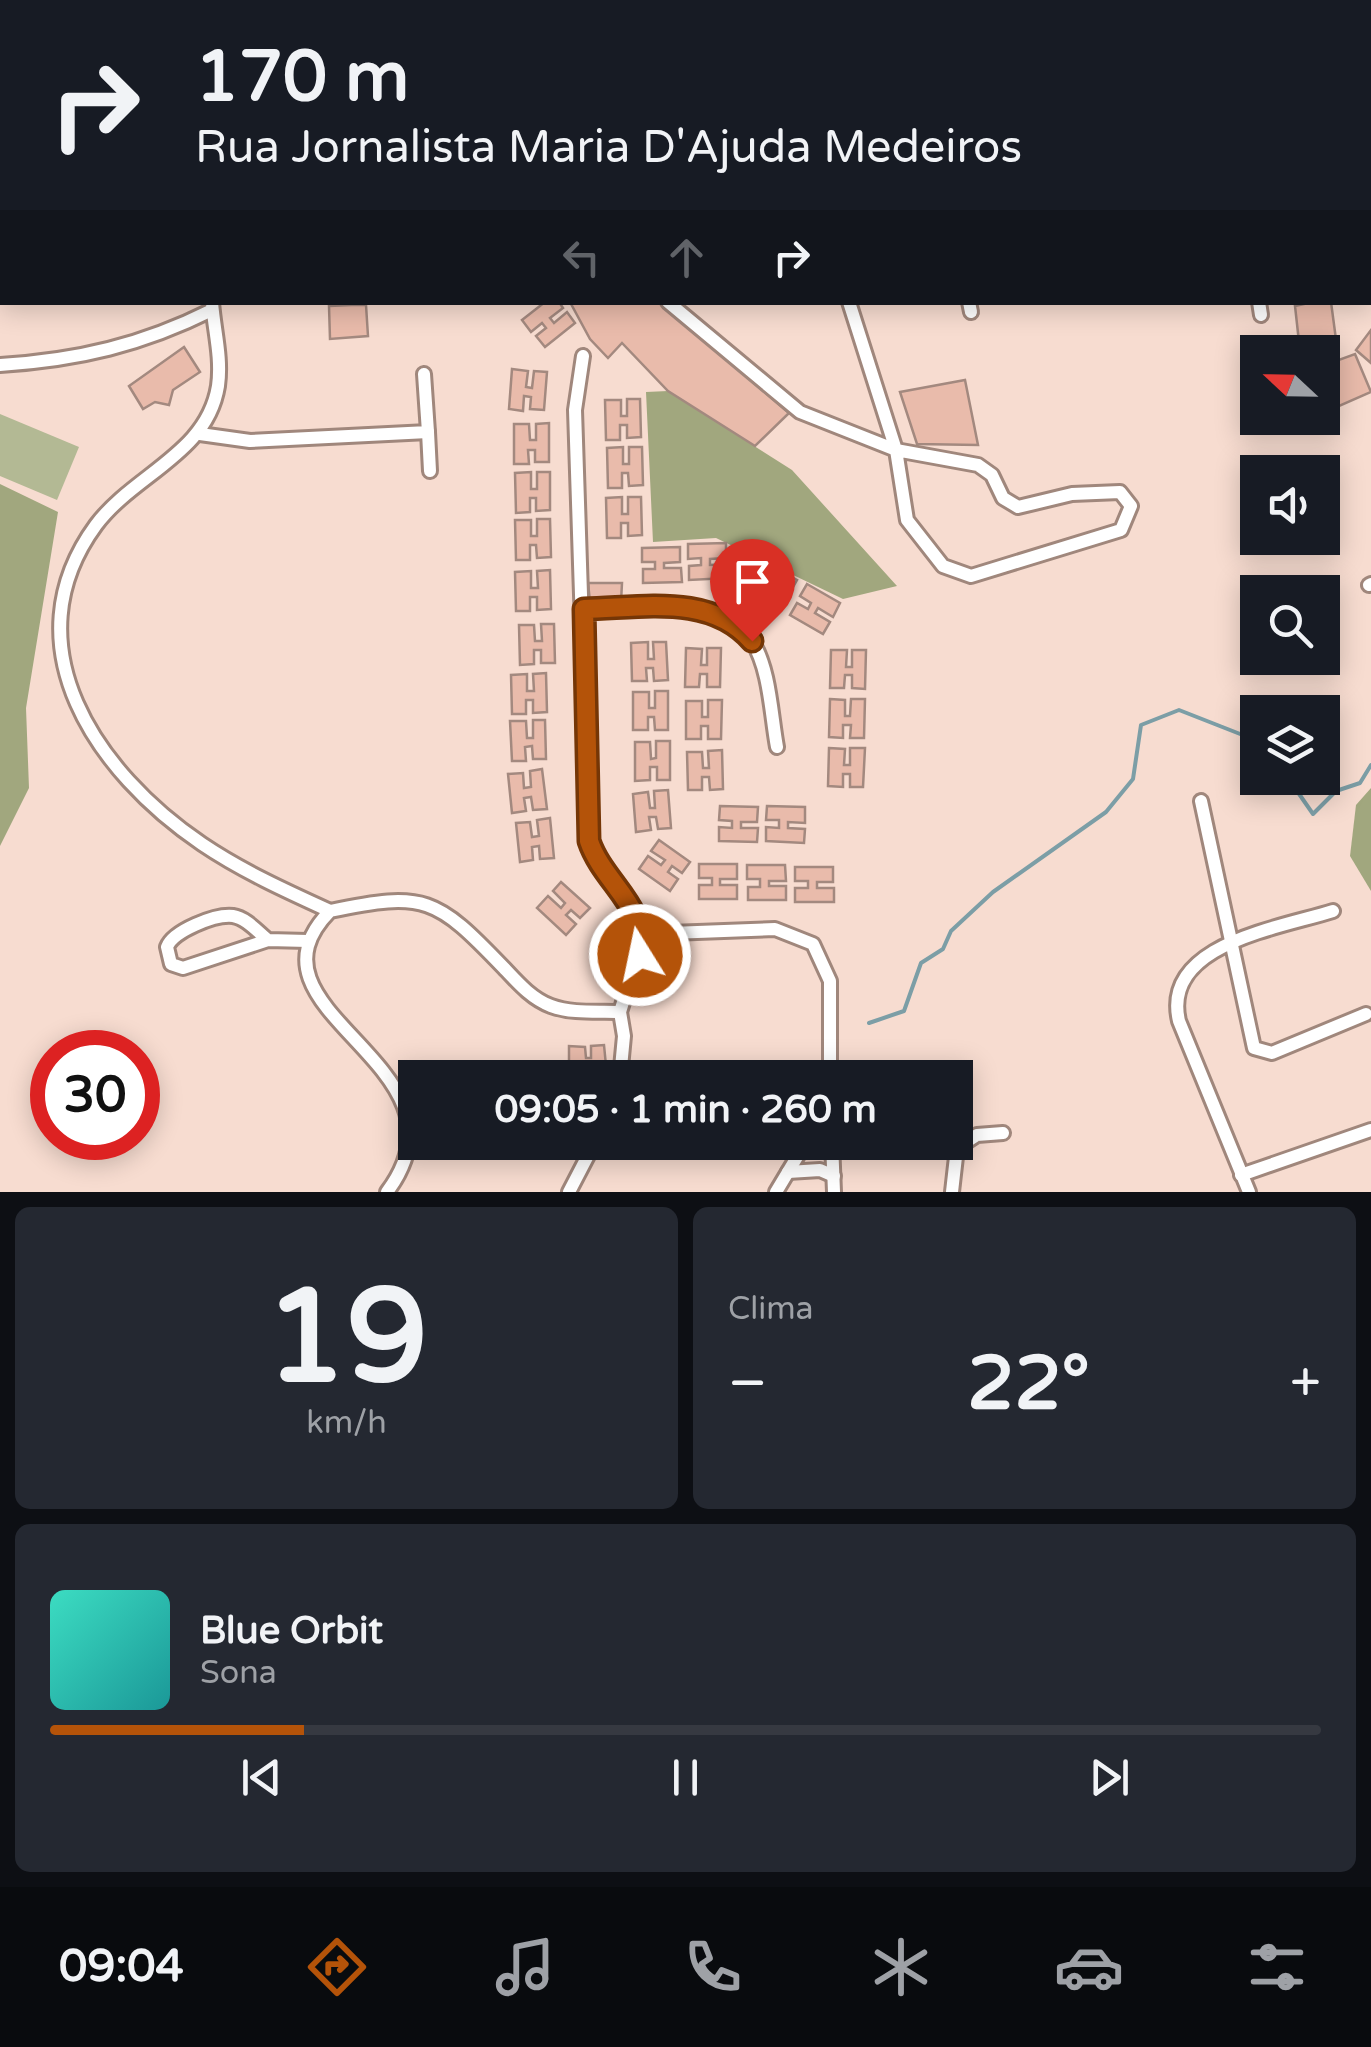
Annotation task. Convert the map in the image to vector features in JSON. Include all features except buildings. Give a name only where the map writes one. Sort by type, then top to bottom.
[{"type":"street","points":[[672,305],[800,412],[896,450],[978,465],[992,475],[1002,498],[1018,507],[1072,494],[1114,491],[1126,497],[1130,516],[1121,530],[1108,538],[1038,552],[972,576],[956,574],[943,566],[907,520],[896,450],[850,305]]},
{"type":"street","points":[[0,365],[100,355],[141,343],[212,306],[218,388],[200,434],[118,501],[84,544],[63,598],[58,625],[60,657],[83,718],[107,755],[168,818],[230,862],[330,911],[394,898],[415,900],[437,909],[472,934],[540,1001],[567,1010],[620,1012]]},
{"type":"street","points":[[583,356],[575,391],[589,841],[600,867],[628,901],[644,934],[620,1012],[620,1060]]},
{"type":"street","points":[[424,374],[430,472]]},
{"type":"street","points":[[200,434],[250,440],[428,432]]},
{"type":"street","points":[[584,609],[694,607],[739,626],[760,660],[776,747]]},
{"type":"street","points":[[1201,801],[1228,944],[1254,1048],[1272,1052],[1366,1014]]},
{"type":"street","points":[[1250,1192],[1176,1007],[1176,993],[1190,969],[1228,944],[1333,910]]},
{"type":"street","points":[[330,911],[308,941],[305,964],[312,988],[402,1096],[410,1118],[406,1159],[387,1192]]},
{"type":"street","points":[[268,940],[238,916],[225,916],[175,935],[166,947],[172,964],[183,968],[268,940],[308,941]]},
{"type":"street","points":[[644,934],[775,930],[813,944],[830,981],[830,1060]]},
{"type":"street","points":[[1241,1175],[1371,1130]]},
{"type":"street","points":[[952,1192],[956,1148],[977,1134],[1003,1133]]},
{"type":"street","points":[[569,1192],[586,1160]]},
{"type":"street","points":[[776,1192],[795,1160]]},
{"type":"street","points":[[833,1160],[834,1192]]},
{"type":"street","points":[[788,1172],[820,1170],[834,1176]]},
{"type":"green space","points":[[668,391],[792,470],[897,586],[843,599],[716,538],[653,542],[646,392]]},
{"type":"green space","points":[[0,414],[79,447],[57,500],[0,476]]},
{"type":"green space","points":[[0,484],[58,512],[26,708],[29,788],[0,846]]},
{"type":"green space","points":[[1371,788],[1371,891],[1350,856],[1356,805]]},
{"type":"waterway","points":[[869,1023],[904,1011],[921,963],[943,949],[951,931],[993,892],[1106,812],[1133,779],[1141,725],[1179,710],[1240,734]]},
{"type":"waterway","points":[[1340,790],[1360,783],[1371,765]]},
{"type":"waterway","points":[[1300,795],[1313,814],[1332,795]]},
{"type":"route","points":[[640,955],[644,934],[638,917],[600,867],[589,841],[584,609],[694,607],[724,616],[752,641]]}]
